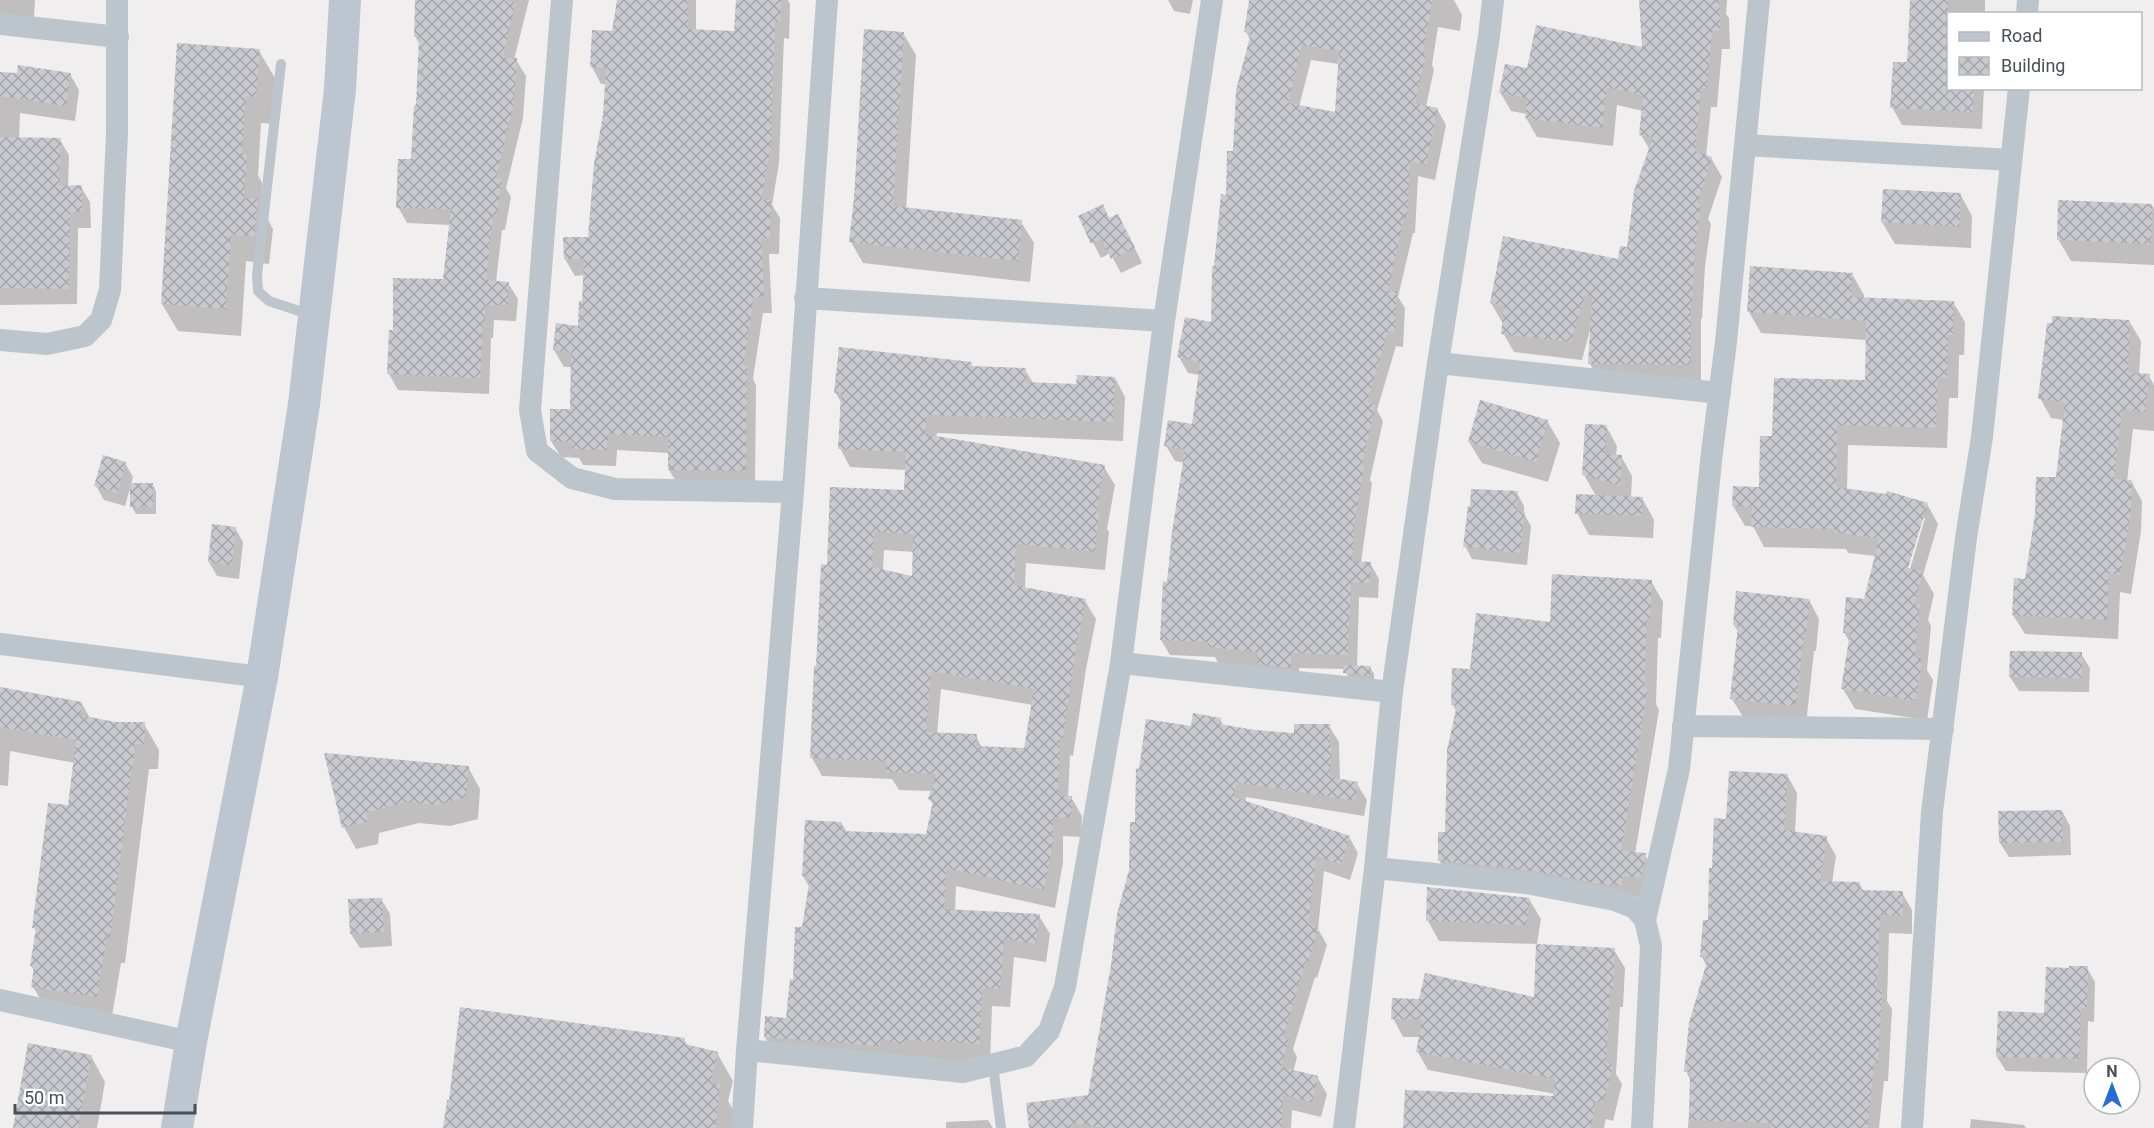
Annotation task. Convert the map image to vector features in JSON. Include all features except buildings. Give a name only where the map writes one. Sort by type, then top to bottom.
[{"type":"main road","points":[[177,1128],[191,1042],[262,677],[304,404],[340,89],[345,0]]},
{"type":"street","points":[[0,340],[46,344],[85,336],[101,320],[110,290],[117,134],[117,0]]},
{"type":"street","points":[[562,0],[530,410],[537,451],[572,478],[615,489],[793,492]]},
{"type":"street","points":[[742,1128],[793,492],[827,0]]},
{"type":"street","points":[[747,1050],[963,1072],[1026,1056],[1049,1031],[1065,987],[1121,663],[1164,321],[1212,0]]},
{"type":"street","points":[[1344,1128],[1375,868],[1392,692],[1438,363],[1493,0]]},
{"type":"street","points":[[1642,1128],[1650,946],[1645,921],[1678,769],[1720,393],[1760,0]]},
{"type":"street","points":[[0,24],[118,38]]},
{"type":"street","points":[[1911,1128],[1932,812],[1966,538],[1982,437],[2019,90]]},
{"type":"street","points":[[1745,145],[2011,160]]},
{"type":"street","points":[[805,298],[1164,321]]},
{"type":"street","points":[[1438,363],[1720,393]]},
{"type":"street","points":[[0,644],[262,677]]},
{"type":"street","points":[[1121,663],[1392,692]]},
{"type":"street","points":[[1683,726],[1942,729]]},
{"type":"street","points":[[1375,868],[1526,883],[1615,900],[1635,908],[1645,921]]},
{"type":"street","points":[[0,1000],[191,1042]]},
{"type":"lane","points":[[280,64],[257,275],[258,291],[269,301],[314,316]]},
{"type":"lane","points":[[993,1065],[1001,1128]]}]
